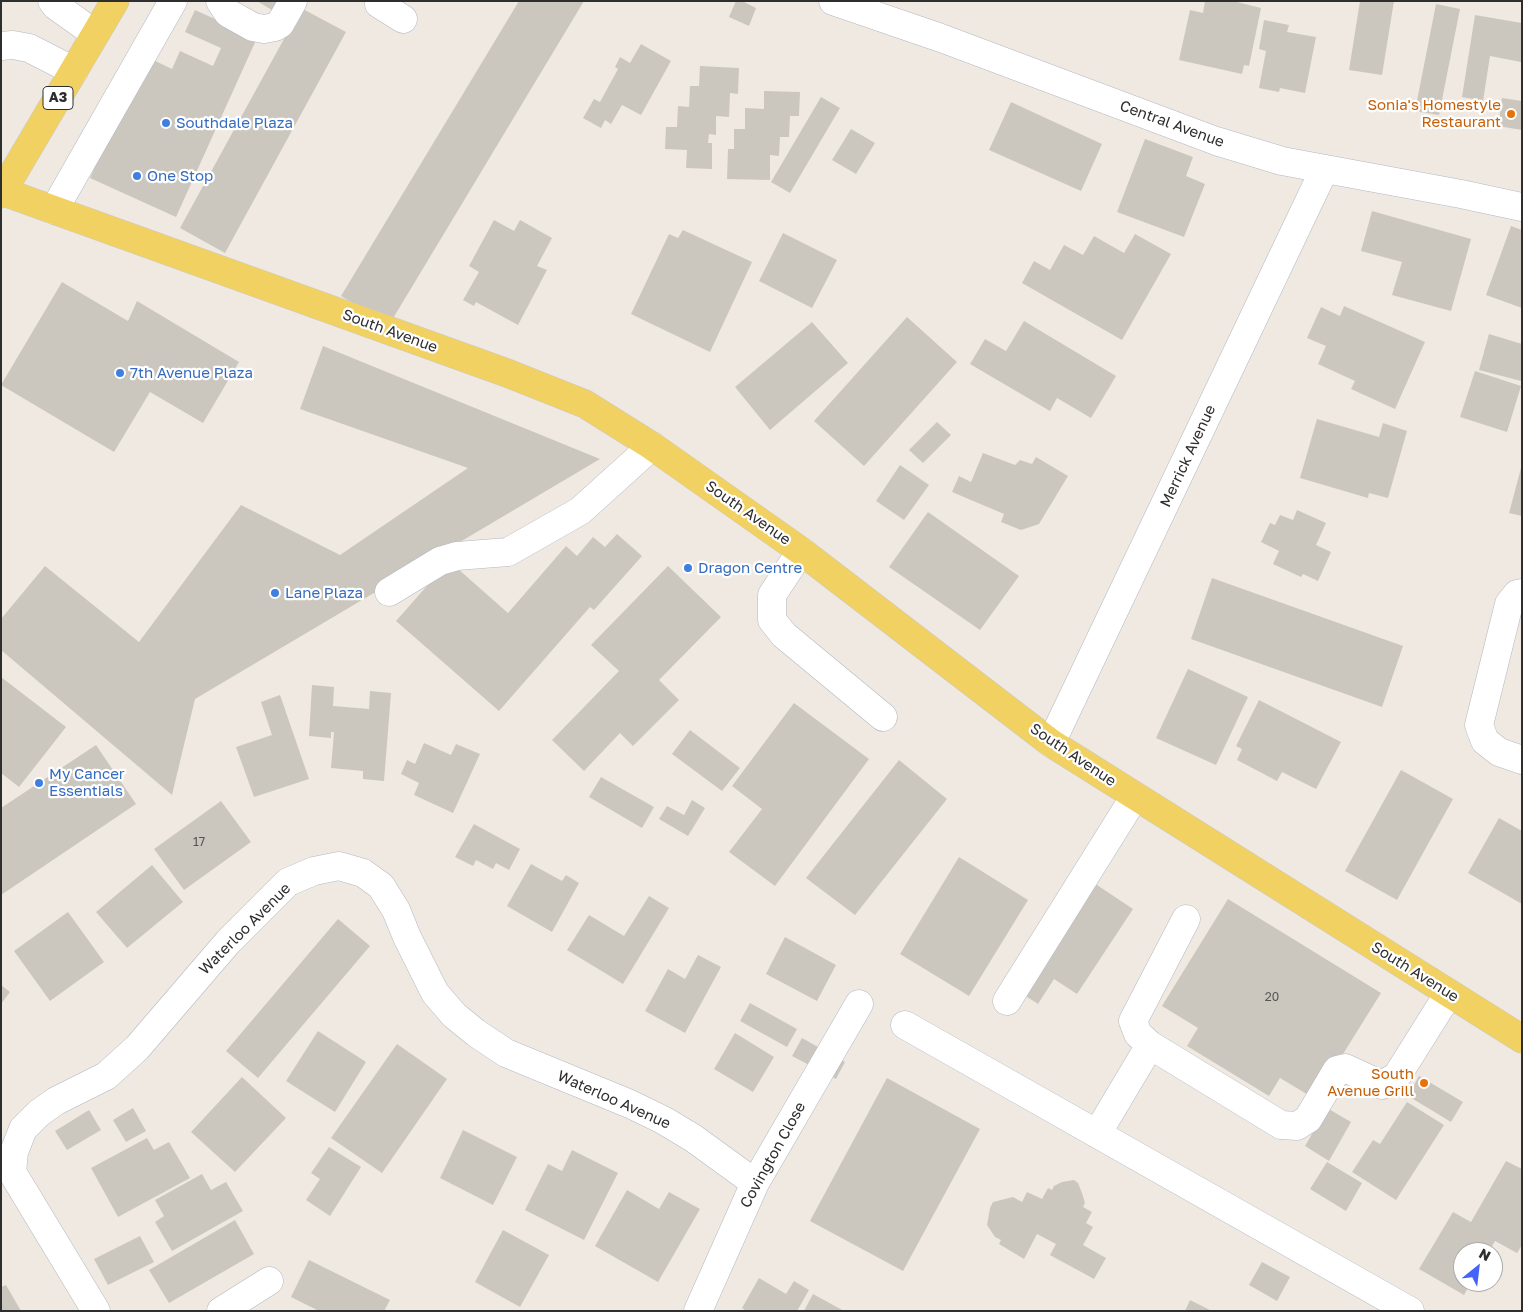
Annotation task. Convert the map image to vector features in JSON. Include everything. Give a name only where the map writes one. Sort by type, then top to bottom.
[{"type":"main road","name":"A3","points":[[2,192],[115,1]]},
{"type":"main road","name":"South Avenue","points":[[2,192],[586,404],[652,446],[802,551],[1051,743],[1522,1039]]},
{"type":"street","points":[[52,1],[56,6],[95,34]]},
{"type":"street","points":[[54,210],[173,1]]},
{"type":"street","points":[[220,1],[228,13],[253,26],[264,29],[280,24],[293,1]]},
{"type":"street","name":"Central Avenue","points":[[833,1],[941,38],[1216,141],[1282,161],[1522,207]]},
{"type":"street","points":[[380,4],[402,18]]},
{"type":"street","points":[[1,46],[13,45],[29,48],[74,71]]},
{"type":"street","name":"Merrick Avenue","points":[[1051,743],[1324,170]]},
{"type":"street","points":[[389,592],[440,561],[458,556],[508,552],[580,511],[652,446]]},
{"type":"street","points":[[802,551],[772,595],[772,620],[784,635],[883,717]]},
{"type":"street","points":[[1522,593],[1517,594],[1509,604],[1479,725],[1485,741],[1499,752],[1522,760]]},
{"type":"street","points":[[1007,1001],[1135,796]]},
{"type":"street","name":"Waterloo Avenue","points":[[96,1311],[12,1172],[14,1152],[23,1129],[39,1113],[56,1101],[106,1076],[137,1048],[228,942],[288,882],[322,869],[339,866],[363,873],[381,886],[396,910],[407,937],[435,992],[454,1014],[476,1033],[506,1053],[664,1120],[693,1138],[755,1183]]},
{"type":"street","points":[[1186,919],[1133,1021],[1138,1034],[1150,1045],[1280,1125],[1297,1126],[1308,1119],[1337,1070],[1345,1068],[1382,1085],[1397,1076],[1449,993]]},
{"type":"street","name":"Covington Close","points":[[698,1311],[755,1183],[859,1004]]},
{"type":"street","points":[[905,1025],[1410,1311]]},
{"type":"street","points":[[1097,1134],[1150,1045]]},
{"type":"street","points":[[221,1311],[269,1281]]},
{"type":"building","points":[[257,1],[288,1],[280,15]]},
{"type":"building","points":[[519,1],[584,1],[389,325],[341,296]]},
{"type":"building","points":[[736,1],[742,1],[756,8],[749,26],[729,17]]},
{"type":"building","points":[[1205,1],[1233,1],[1261,8],[1249,66],[1244,65],[1242,74],[1179,60],[1190,10],[1203,13]]},
{"type":"building","points":[[1360,1],[1394,1],[1382,75],[1349,70]]},
{"type":"building","points":[[1436,4],[1460,9],[1439,115],[1415,111]]},
{"type":"building","points":[[301,8],[346,32],[225,253],[180,228]]},
{"type":"building","name":"Southdale Plaza","points":[[195,10],[257,38],[176,217],[90,178],[145,56],[172,69],[180,51],[213,66],[221,48],[185,32]]},
{"type":"building","points":[[1475,15],[1522,23],[1521,62],[1490,56],[1483,101],[1462,97]]},
{"type":"building","points":[[1264,20],[1289,25],[1287,32],[1316,37],[1305,93],[1280,88],[1279,92],[1259,88],[1266,51],[1259,49]]},
{"type":"building","points":[[641,44],[671,61],[641,115],[622,105],[611,124],[605,120],[601,128],[583,118],[594,99],[600,102],[618,69],[615,67],[620,57],[630,63]]},
{"type":"building","points":[[700,66],[739,68],[738,94],[730,93],[729,117],[716,116],[716,135],[709,134],[708,143],[712,143],[712,169],[686,168],[687,150],[665,149],[666,127],[677,127],[678,106],[689,107],[690,86],[699,86]]},
{"type":"building","points":[[764,91],[800,92],[799,116],[790,116],[789,137],[780,137],[779,156],[770,155],[770,180],[727,179],[728,149],[734,149],[734,129],[745,129],[745,108],[764,109]]},
{"type":"building","points":[[821,97],[840,108],[790,193],[771,182]]},
{"type":"building","name":"Sonia's Homestyle Restaurant","points":[[1502,98],[1522,101],[1522,130],[1498,126]]},
{"type":"building","points":[[1011,102],[1102,144],[1081,191],[989,150]]},
{"type":"building","points":[[851,129],[875,143],[856,174],[832,160]]},
{"type":"building","points":[[1145,139],[1193,157],[1186,176],[1205,184],[1184,237],[1117,212]]},
{"type":"building","points":[[1372,211],[1471,239],[1451,311],[1392,295],[1402,262],[1361,251]]},
{"type":"building","points":[[494,220],[514,231],[520,220],[552,238],[537,266],[547,270],[518,325],[476,302],[474,306],[463,300],[479,272],[469,266]]},
{"type":"building","points":[[1511,226],[1522,230],[1522,308],[1486,295]]},
{"type":"building","points":[[683,230],[752,262],[710,352],[631,314],[669,234],[678,238]]},
{"type":"building","points":[[783,233],[837,260],[812,308],[759,281]]},
{"type":"building","points":[[1135,234],[1171,254],[1122,340],[1022,283],[1034,261],[1050,270],[1064,245],[1083,255],[1094,236],[1124,253]]},
{"type":"building","name":"7th Avenue Plaza","points":[[62,282],[128,321],[137,301],[239,362],[203,423],[150,392],[114,452],[1,385]]},
{"type":"building","points":[[1344,306],[1425,342],[1395,409],[1351,389],[1355,381],[1318,364],[1326,346],[1307,338],[1321,307],[1340,316]]},
{"type":"building","points":[[907,317],[957,362],[864,466],[814,421]]},
{"type":"building","points":[[1024,321],[1116,376],[1091,418],[1057,398],[1050,411],[970,364],[985,339],[1006,351]]},
{"type":"building","points":[[812,322],[848,363],[770,430],[735,387]]},
{"type":"building","points":[[1489,334],[1522,344],[1521,381],[1479,370]]},
{"type":"building","name":"Lane Plaza","points":[[323,346],[600,459],[195,699],[172,795],[1,650],[1,619],[45,566],[139,642],[241,505],[340,555],[468,468],[300,409]]},
{"type":"building","points":[[1475,371],[1521,386],[1507,432],[1460,417]]},
{"type":"building","points":[[1317,419],[1379,437],[1383,423],[1407,431],[1388,498],[1369,493],[1368,498],[1300,478]]},
{"type":"building","points":[[937,422],[951,435],[923,463],[909,450]]},
{"type":"building","points":[[983,453],[1015,465],[1020,460],[1032,464],[1036,457],[1068,476],[1039,524],[1021,530],[1001,522],[1004,514],[952,492],[959,476],[971,482]]},
{"type":"building","points":[[900,465],[929,485],[904,520],[876,501]]},
{"type":"building","points":[[1522,469],[1522,516],[1509,513]]},
{"type":"building","points":[[1297,510],[1326,523],[1316,545],[1331,552],[1318,581],[1303,574],[1301,577],[1273,564],[1279,551],[1261,542],[1270,523],[1275,525],[1280,515],[1293,520]]},
{"type":"building","points":[[928,512],[1019,576],[980,630],[889,567]]},
{"type":"building","points":[[617,534],[642,556],[594,610],[590,607],[499,711],[396,621],[449,561],[508,613],[566,546],[577,556],[593,537],[605,547]]},
{"type":"building","points":[[668,566],[721,617],[659,680],[679,700],[633,746],[620,733],[584,771],[552,740],[619,671],[591,645]]},
{"type":"building","points":[[1212,578],[1403,646],[1382,707],[1191,639]]},
{"type":"building","points":[[1188,669],[1248,697],[1216,765],[1156,738]]},
{"type":"building","points":[[1,677],[66,727],[19,787],[1,773]]},
{"type":"building","points":[[312,685],[334,687],[333,706],[369,709],[370,691],[391,693],[384,781],[363,779],[363,771],[331,768],[334,732],[331,732],[331,738],[309,736]]},
{"type":"building","points":[[280,695],[309,779],[254,797],[236,747],[272,735],[261,702]]},
{"type":"building","points":[[1259,700],[1341,742],[1316,789],[1282,772],[1277,781],[1237,760],[1242,749],[1236,746]]},
{"type":"building","points":[[794,703],[869,759],[775,886],[729,852],[762,809],[732,786]]},
{"type":"building","points":[[690,730],[740,768],[722,791],[672,754]]},
{"type":"building","points":[[424,743],[451,755],[456,744],[480,754],[453,813],[414,795],[419,783],[401,774],[407,760],[415,764]]},
{"type":"building","points":[[96,745],[136,804],[1,895],[1,808]]},
{"type":"building","points":[[899,760],[947,799],[855,915],[806,878]]},
{"type":"building","points":[[1401,770],[1453,799],[1397,900],[1345,871]]},
{"type":"building","points":[[601,777],[654,807],[642,828],[589,797]]},
{"type":"building","points":[[692,800],[705,808],[688,836],[659,819],[667,806],[684,815]]},
{"type":"building","points":[[221,801],[251,842],[184,890],[154,849]]},
{"type":"building","points":[[1499,818],[1522,831],[1522,904],[1468,873]]},
{"type":"building","points":[[474,824],[520,849],[509,870],[496,863],[493,869],[476,860],[473,866],[455,857]]},
{"type":"building","points":[[959,857],[1028,900],[969,996],[900,954]]},
{"type":"building","points":[[531,864],[562,881],[566,875],[579,883],[552,932],[507,906]]},
{"type":"building","points":[[152,865],[183,902],[127,948],[96,912]]},
{"type":"building","points":[[1091,881],[1133,909],[1077,994],[1054,979],[1038,1004],[1018,991]]},
{"type":"building","points":[[649,896],[669,908],[623,984],[567,950],[589,915],[624,936]]},
{"type":"building","points":[[1228,899],[1381,993],[1315,1099],[1280,1078],[1269,1096],[1187,1046],[1198,1028],[1162,1006]]},
{"type":"building","points":[[68,912],[104,962],[50,1001],[14,951]]},
{"type":"building","points":[[338,919],[370,946],[258,1078],[226,1051]]},
{"type":"building","points":[[785,937],[836,965],[817,1001],[766,974]]},
{"type":"building","points":[[698,955],[721,967],[685,1033],[645,1011],[668,969],[685,979]]},
{"type":"building","points":[[1,985],[10,992],[1,1004]]},
{"type":"building","points":[[750,1003],[797,1029],[787,1047],[740,1021]]},
{"type":"building","points":[[318,1031],[366,1062],[335,1112],[286,1081]]},
{"type":"building","points":[[735,1033],[774,1057],[753,1092],[714,1069]]},
{"type":"building","points":[[802,1038],[845,1062],[836,1079],[792,1056]]},
{"type":"building","points":[[397,1044],[447,1079],[382,1173],[331,1138]]},
{"type":"building","points":[[1419,1076],[1463,1102],[1451,1122],[1408,1096]]},
{"type":"building","points":[[242,1077],[286,1118],[235,1172],[191,1132]]},
{"type":"building","points":[[887,1078],[980,1129],[903,1271],[810,1221]]},
{"type":"building","points":[[1407,1102],[1444,1125],[1396,1200],[1352,1172],[1373,1140],[1380,1144]]},
{"type":"building","points":[[133,1108],[146,1131],[126,1142],[113,1120]]},
{"type":"building","points":[[1327,1108],[1351,1122],[1329,1161],[1305,1146]]},
{"type":"building","points":[[89,1110],[101,1130],[67,1150],[55,1131]]},
{"type":"building","points":[[463,1130],[517,1157],[493,1205],[440,1178]]},
{"type":"building","points":[[147,1138],[154,1150],[169,1142],[190,1178],[118,1217],[91,1168]]},
{"type":"building","points":[[329,1147],[361,1167],[330,1216],[306,1200],[320,1179],[311,1173]]},
{"type":"building","points":[[572,1150],[618,1173],[584,1240],[525,1210],[548,1164],[562,1171]]},
{"type":"building","points":[[1506,1161],[1522,1169],[1522,1245],[1517,1253],[1503,1245],[1503,1242],[1453,1242],[1453,1289],[1419,1269],[1453,1212],[1471,1222]]},
{"type":"building","points":[[1327,1162],[1362,1183],[1346,1211],[1310,1189]]},
{"type":"building","points":[[202,1174],[211,1190],[226,1182],[243,1211],[172,1251],[155,1222],[164,1216],[155,1200]]},
{"type":"building","points":[[1074,1180],[1078,1183],[1082,1193],[1085,1203],[1083,1207],[1092,1212],[1086,1223],[1093,1227],[1083,1245],[1106,1258],[1094,1279],[1050,1255],[1056,1244],[1037,1234],[1024,1259],[999,1244],[1001,1240],[995,1237],[987,1225],[993,1202],[1013,1197],[1022,1202],[1027,1192],[1042,1199],[1048,1188],[1052,1190],[1054,1186],[1062,1182]]},
{"type":"building","points":[[627,1190],[659,1209],[669,1192],[700,1209],[658,1282],[595,1246]]},
{"type":"building","points":[[235,1220],[254,1254],[169,1303],[149,1270]]},
{"type":"building","points":[[503,1230],[549,1255],[520,1307],[475,1282]]},
{"type":"building","points":[[140,1236],[154,1262],[108,1285],[94,1259]]},
{"type":"building","points":[[309,1260],[390,1300],[384,1311],[319,1311],[291,1297]]},
{"type":"building","points":[[1262,1262],[1290,1277],[1277,1301],[1249,1285]]},
{"type":"building","points":[[759,1278],[786,1294],[794,1281],[809,1290],[797,1311],[746,1311],[742,1308]]},
{"type":"building","points":[[6,1285],[21,1311],[1,1311],[1,1287]]},
{"type":"building","points":[[813,1294],[844,1311],[804,1311]]},
{"type":"building","points":[[1190,1300],[1212,1311],[1185,1311]]},
{"type":"place","name":"Sonia's Homestyle Restaurant","points":[[1511,114]]},
{"type":"place","name":"Southdale Plaza","points":[[166,123]]},
{"type":"place","name":"One Stop","points":[[137,176]]},
{"type":"place","name":"7th Avenue Plaza","points":[[120,373]]},
{"type":"place","name":"Dragon Centre","points":[[688,568]]},
{"type":"place","name":"Lane Plaza","points":[[275,593]]},
{"type":"place","name":"My Cancer Essentials","points":[[39,783]]},
{"type":"place","name":"South Avenue Grill","points":[[1424,1083]]}]
